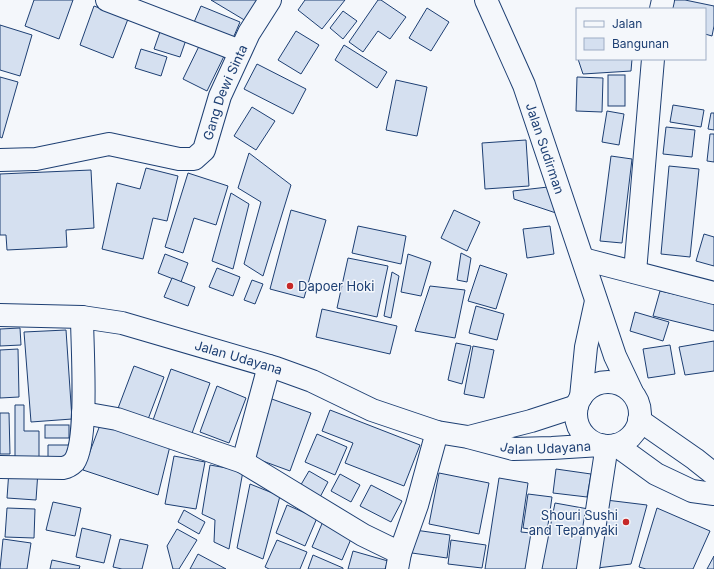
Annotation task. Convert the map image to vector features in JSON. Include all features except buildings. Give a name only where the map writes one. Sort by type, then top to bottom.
[{"type":"street","points":[[107,0],[240,51]]},
{"type":"street","name":"Gang Dewi Sinta","points":[[0,160],[36,159],[109,144],[179,159],[194,159],[204,150],[220,96],[240,51],[262,11],[270,0]]},
{"type":"street","name":"Jalan Sudirman","points":[[486,0],[524,85],[615,356],[632,392]]},
{"type":"street","points":[[635,272],[653,60]]},
{"type":"street","points":[[583,259],[714,293]]},
{"type":"street","name":"Jalan Sudirman","points":[[579,401],[586,346],[596,300]]},
{"type":"street","name":"Jalan Udayana","points":[[0,315],[82,317],[122,323],[269,366],[312,381],[372,410],[437,432],[468,437],[513,449],[607,448]]},
{"type":"street","points":[[0,468],[64,468],[69,466],[74,461],[79,451],[83,413],[82,317]]},
{"type":"street","points":[[243,462],[269,366]]},
{"type":"street","points":[[607,448],[627,440],[635,432],[640,411],[632,392],[624,386],[605,382],[588,390],[579,401],[577,416],[579,426],[584,434],[592,441],[692,491],[714,494]]},
{"type":"street","name":"Jalan Udayana","points":[[468,437],[544,417],[579,401]]},
{"type":"street","points":[[83,413],[117,419],[243,462],[363,535],[399,561],[417,505],[437,432]]},
{"type":"street","points":[[639,420],[714,474]]},
{"type":"street","points":[[588,569],[607,448]]},
{"type":"place","name":"Dapoer Hoki","points":[[290,286]]},
{"type":"place","name":"Shouri Sushi and Tepanyaki","points":[[626,522]]}]
